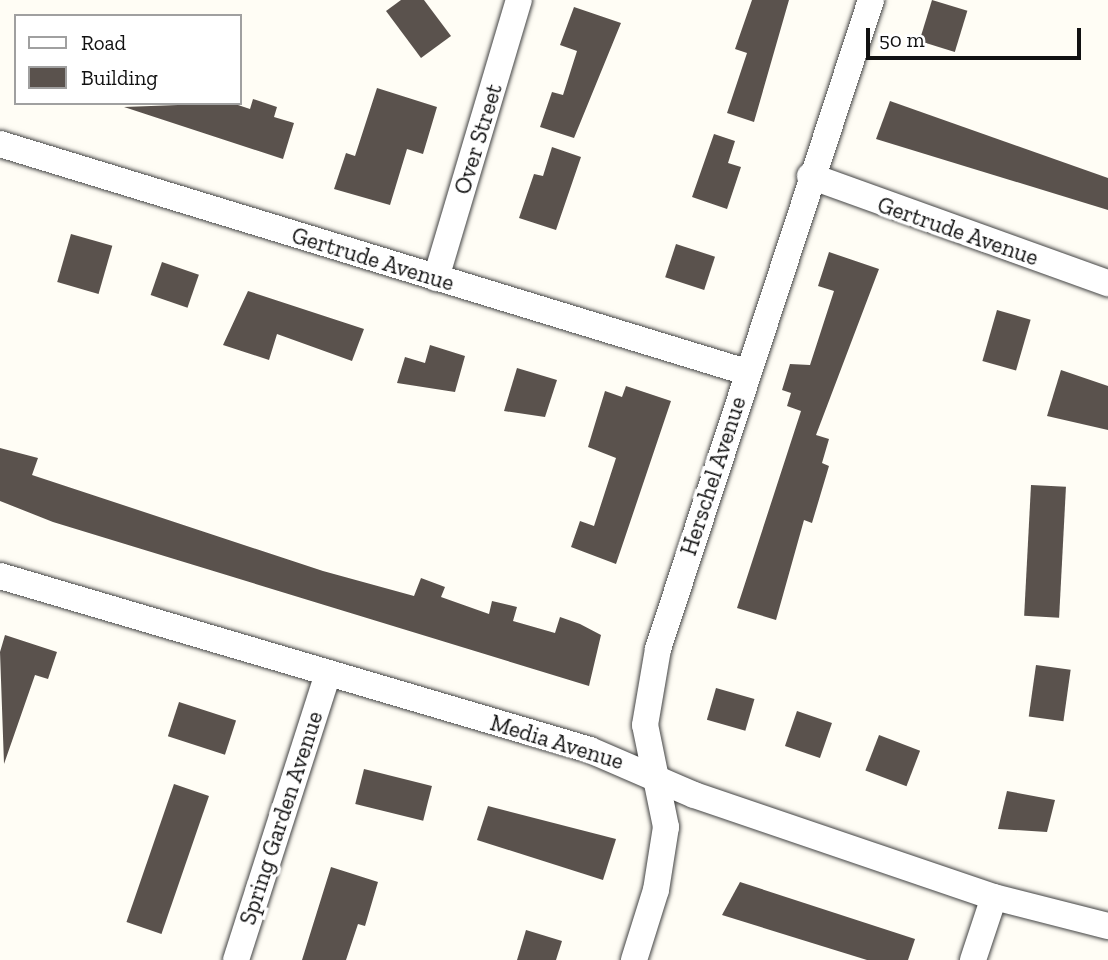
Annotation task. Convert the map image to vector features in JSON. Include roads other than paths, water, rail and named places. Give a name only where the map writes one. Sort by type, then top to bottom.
[{"type":"street","name":"Over Street","points":[[436,278],[519,0]]},
{"type":"street","name":"Herschel Avenue","points":[[634,960],[656,890],[666,827],[649,771],[645,725],[658,649],[810,176],[871,0]]},
{"type":"street","name":"Gertrude Avenue","points":[[0,144],[746,372]]},
{"type":"street","name":"Gertrude Avenue","points":[[810,176],[1108,283]]},
{"type":"street","name":"Media Avenue","points":[[0,576],[327,677],[649,771],[694,795],[994,897],[1108,926]]},
{"type":"street","name":"Spring Garden Avenue","points":[[236,960],[327,677]]},
{"type":"street","points":[[973,960],[994,897]]}]
